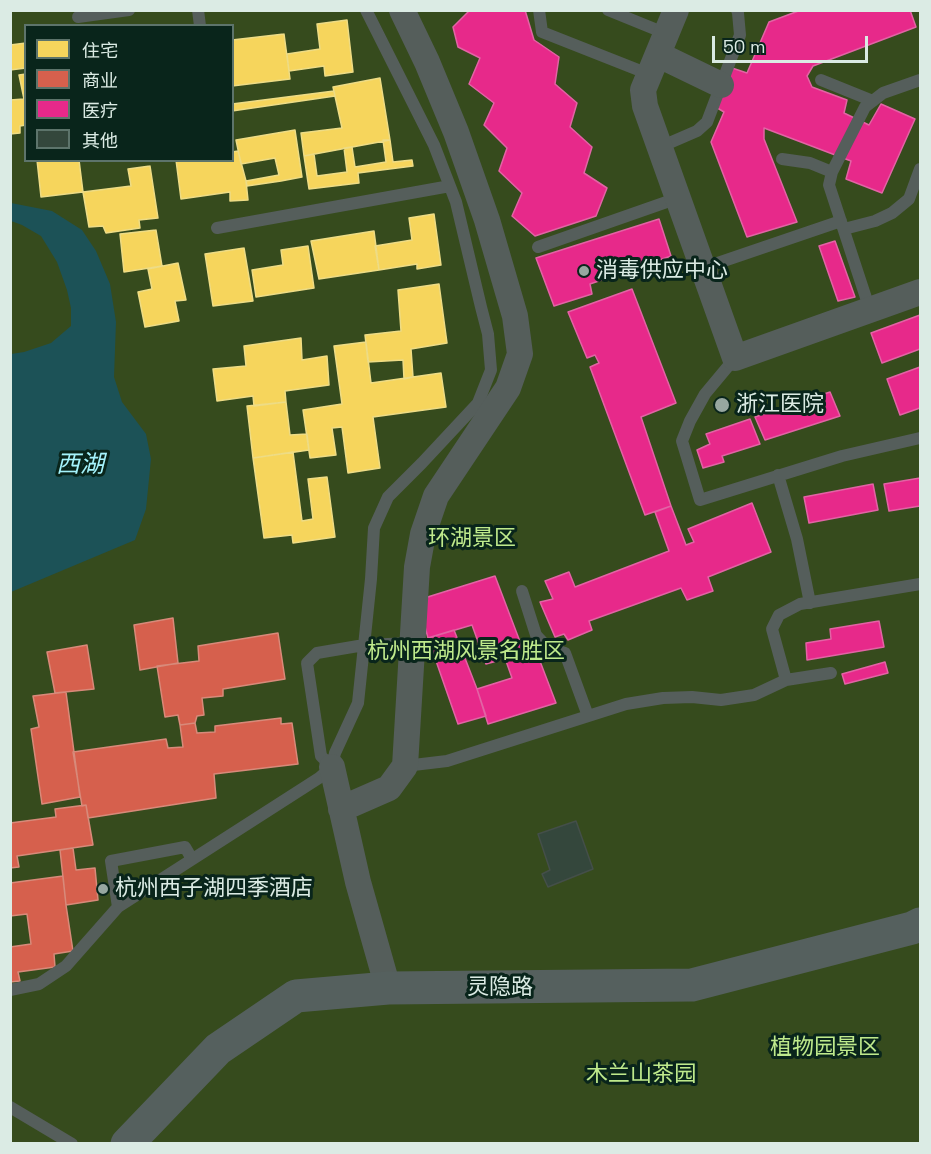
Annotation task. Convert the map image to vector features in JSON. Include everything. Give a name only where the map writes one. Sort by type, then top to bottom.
[{"type":"main road","name":"灵隐路","points":[[127,1143],[218,1049],[296,996],[388,988],[692,985],[921,924]]},
{"type":"street","points":[[341,809],[389,788],[405,766],[417,567],[423,534],[436,496],[508,388],[520,354],[515,316],[487,220],[456,132],[427,62],[402,10]]},
{"type":"street","points":[[676,10],[643,90],[645,106],[735,358],[921,292]]},
{"type":"street","points":[[659,55],[721,85]]},
{"type":"street","points":[[332,767],[358,882],[388,988]]},
{"type":"lane","points":[[78,17],[129,10]]},
{"type":"lane","points":[[10,990],[39,984],[66,966],[118,907],[320,778],[332,767],[335,753],[358,703],[374,528],[388,497],[477,403],[491,370],[488,334],[456,202],[434,145],[366,10]]},
{"type":"lane","points":[[539,10],[542,32],[659,55]]},
{"type":"lane","points":[[608,10],[659,55]]},
{"type":"lane","points":[[660,147],[697,131],[707,122],[740,35],[736,10]]},
{"type":"lane","points":[[821,80],[873,101]]},
{"type":"lane","points":[[870,310],[829,185],[832,172],[865,107],[883,93],[920,82]]},
{"type":"lane","points":[[782,159],[810,163],[832,172]]},
{"type":"lane","points":[[703,268],[842,225],[874,221],[892,213],[917,191],[921,169]]},
{"type":"lane","points":[[217,228],[450,186]]},
{"type":"lane","points":[[538,247],[678,198]]},
{"type":"lane","points":[[735,358],[705,394],[682,441],[700,500],[842,456],[921,438]]},
{"type":"lane","points":[[778,476],[797,539],[810,603]]},
{"type":"lane","points":[[786,680],[772,629],[779,615],[800,604],[921,584]]},
{"type":"lane","points":[[522,591],[536,635],[548,648],[565,653],[588,716]]},
{"type":"lane","points":[[332,767],[321,756],[307,663],[317,653],[364,645],[412,642]]},
{"type":"lane","points":[[405,766],[447,761],[626,704],[663,698],[692,697],[722,700],[754,695],[786,680],[831,673]]},
{"type":"lane","points":[[118,907],[111,861],[185,847],[192,859]]},
{"type":"lane","points":[[10,1107],[72,1143]]},
{"type":"green space","name":"环湖景区","points":[[10,11],[920,11],[920,1143],[11,1143]]},
{"type":"water","name":"西湖","points":[[11,203],[52,211],[82,230],[96,251],[110,284],[116,322],[114,377],[122,402],[146,434],[151,459],[146,509],[135,540],[11,592],[11,354],[51,343],[71,326],[71,308],[57,262],[41,236],[11,221]]},
{"type":"building: 住宅","points":[[347,20],[353,72],[325,76],[324,66],[289,71],[287,54],[320,49],[317,24]]},
{"type":"building: 住宅","points":[[284,34],[290,79],[234,86],[234,40]]},
{"type":"building: 住宅","points":[[24,43],[24,68],[10,70],[10,45]]},
{"type":"building: 住宅","points":[[24,74],[24,99],[19,75]]},
{"type":"building: 住宅","points":[[380,78],[390,140],[304,156],[301,133],[342,128],[333,87]]},
{"type":"building: 住宅","points":[[334,91],[335,96],[234,111],[234,104]]},
{"type":"building: 住宅","points":[[24,99],[24,125],[20,126],[20,133],[10,134],[10,100]]},
{"type":"building: 住宅","points":[[295,130],[302,177],[247,186],[246,181],[279,175],[275,158],[241,164],[236,140]]},
{"type":"building: 住宅","points":[[383,140],[390,140],[393,162],[412,160],[413,166],[358,173],[359,183],[309,189],[304,156],[314,154],[317,176],[347,172],[344,148],[352,147],[355,167],[386,162]]},
{"type":"building: 住宅","points":[[238,151],[246,181],[248,200],[230,201],[230,192],[181,199],[176,162],[234,162],[234,152]]},
{"type":"building: 住宅","points":[[37,162],[79,162],[83,192],[41,197]]},
{"type":"building: 住宅","points":[[150,166],[158,218],[139,220],[140,228],[106,233],[103,226],[89,227],[83,192],[131,186],[128,169]]},
{"type":"building: 住宅","points":[[434,214],[441,265],[417,269],[417,264],[379,270],[375,246],[412,240],[409,218]]},
{"type":"building: 住宅","points":[[156,230],[162,266],[124,272],[120,234]]},
{"type":"building: 住宅","points":[[374,231],[379,270],[319,279],[311,241]]},
{"type":"building: 住宅","points":[[308,246],[314,288],[256,297],[252,270],[283,265],[281,250]]},
{"type":"building: 住宅","points":[[244,248],[253,301],[213,306],[205,254]]},
{"type":"building: 住宅","points":[[178,263],[186,300],[175,301],[179,321],[145,327],[138,292],[152,289],[148,269]]},
{"type":"building: 住宅","points":[[439,284],[447,343],[411,349],[413,377],[404,379],[403,360],[368,362],[365,335],[401,331],[398,290]]},
{"type":"building: 住宅","points":[[301,338],[302,360],[327,356],[329,385],[285,391],[286,402],[254,406],[253,396],[217,401],[213,369],[246,366],[244,346]]},
{"type":"building: 住宅","points":[[366,342],[371,383],[441,373],[446,407],[373,417],[380,468],[348,473],[342,427],[332,428],[336,455],[310,458],[303,410],[342,404],[334,346]]},
{"type":"building: 住宅","points":[[286,402],[290,435],[307,434],[309,450],[253,458],[247,406]]},
{"type":"building: 住宅","points":[[293,452],[302,521],[313,519],[308,479],[327,477],[335,537],[293,543],[292,535],[264,538],[253,458]]},
{"type":"building: 商业","points":[[173,618],[178,663],[140,670],[134,625]]},
{"type":"building: 商业","points":[[278,633],[285,679],[223,689],[223,696],[202,698],[204,715],[197,716],[195,723],[180,725],[178,715],[165,717],[157,666],[199,661],[198,646]]},
{"type":"building: 商业","points":[[87,645],[94,689],[55,693],[47,652]]},
{"type":"building: 商业","points":[[66,692],[80,797],[42,804],[31,729],[39,727],[33,696]]},
{"type":"building: 商业","points":[[281,718],[281,724],[292,723],[298,764],[214,774],[216,798],[88,818],[86,805],[82,806],[73,752],[166,739],[168,748],[183,747],[180,725],[195,723],[197,733],[215,732],[215,726]]},
{"type":"building: 商业","points":[[86,805],[93,845],[17,856],[19,867],[10,868],[10,823],[56,817],[55,809]]},
{"type":"building: 商业","points":[[73,848],[76,870],[95,868],[98,900],[66,905],[60,850]]},
{"type":"building: 商业","points":[[63,876],[73,951],[54,954],[55,967],[18,972],[20,981],[10,982],[10,947],[31,944],[27,914],[10,916],[10,883]]},
{"type":"building: 医疗","points":[[470,10],[525,10],[534,40],[559,57],[555,84],[577,103],[570,127],[592,147],[584,173],[607,188],[596,216],[535,236],[512,216],[522,193],[499,171],[507,148],[484,125],[494,103],[469,84],[480,58],[458,47],[453,27]]},
{"type":"building: 医疗","points":[[801,10],[910,10],[916,27],[813,66],[807,76],[812,87],[847,100],[844,113],[869,125],[881,104],[915,119],[882,193],[846,179],[851,161],[764,128],[764,139],[797,222],[747,237],[711,142],[724,112],[714,106],[729,67],[747,73],[769,22]]},
{"type":"building: 医疗","name":"消毒供应中心","points":[[659,219],[671,256],[590,284],[592,294],[554,306],[536,258]]},
{"type":"building: 医疗","points":[[835,241],[855,297],[838,301],[819,246]]},
{"type":"building: 医疗","points":[[632,289],[676,403],[641,417],[671,506],[645,515],[590,367],[599,363],[595,355],[587,358],[568,312]]},
{"type":"building: 医疗","points":[[920,315],[920,349],[882,363],[871,333]]},
{"type":"building: 医疗","points":[[920,367],[920,408],[900,415],[887,379]]},
{"type":"building: 医疗","points":[[830,392],[840,416],[765,440],[755,417]]},
{"type":"building: 医疗","points":[[750,419],[760,444],[722,456],[724,462],[703,468],[697,450],[710,444],[706,434]]},
{"type":"building: 医疗","points":[[920,478],[920,506],[889,511],[884,484]]},
{"type":"building: 医疗","points":[[873,484],[878,510],[809,523],[804,497]]},
{"type":"building: 医疗","points":[[752,503],[771,552],[708,577],[713,591],[687,600],[681,588],[589,621],[592,630],[568,640],[564,634],[555,637],[540,602],[553,599],[545,581],[569,572],[575,587],[669,551],[655,512],[671,506],[686,545],[694,542],[688,529]]},
{"type":"building: 医疗","points":[[495,576],[527,660],[538,656],[556,703],[488,724],[477,689],[512,678],[500,644],[493,646],[497,661],[486,664],[472,625],[428,638],[418,600]]},
{"type":"building: 医疗","points":[[879,621],[884,647],[807,660],[806,643],[831,639],[830,629]]},
{"type":"building: 医疗","points":[[454,630],[486,716],[458,724],[428,638]]},
{"type":"building: 医疗","points":[[885,662],[888,673],[845,684],[842,674]]},
{"type":"building: 其他","points":[[576,821],[593,869],[548,887],[542,874],[550,870],[538,834]]},
{"type":"place","name":"消毒供应中心","points":[[584,271]]},
{"type":"place","name":"浙江医院","points":[[722,405]]},
{"type":"place","name":"杭州西子湖四季酒店","points":[[103,889]]},
{"type":"park label","name":"杭州西湖风景名胜区","points":[[466,652]]},
{"type":"park label","name":"植物园景区","points":[[825,1048]]},
{"type":"park label","name":"木兰山茶园","points":[[641,1075]]}]
